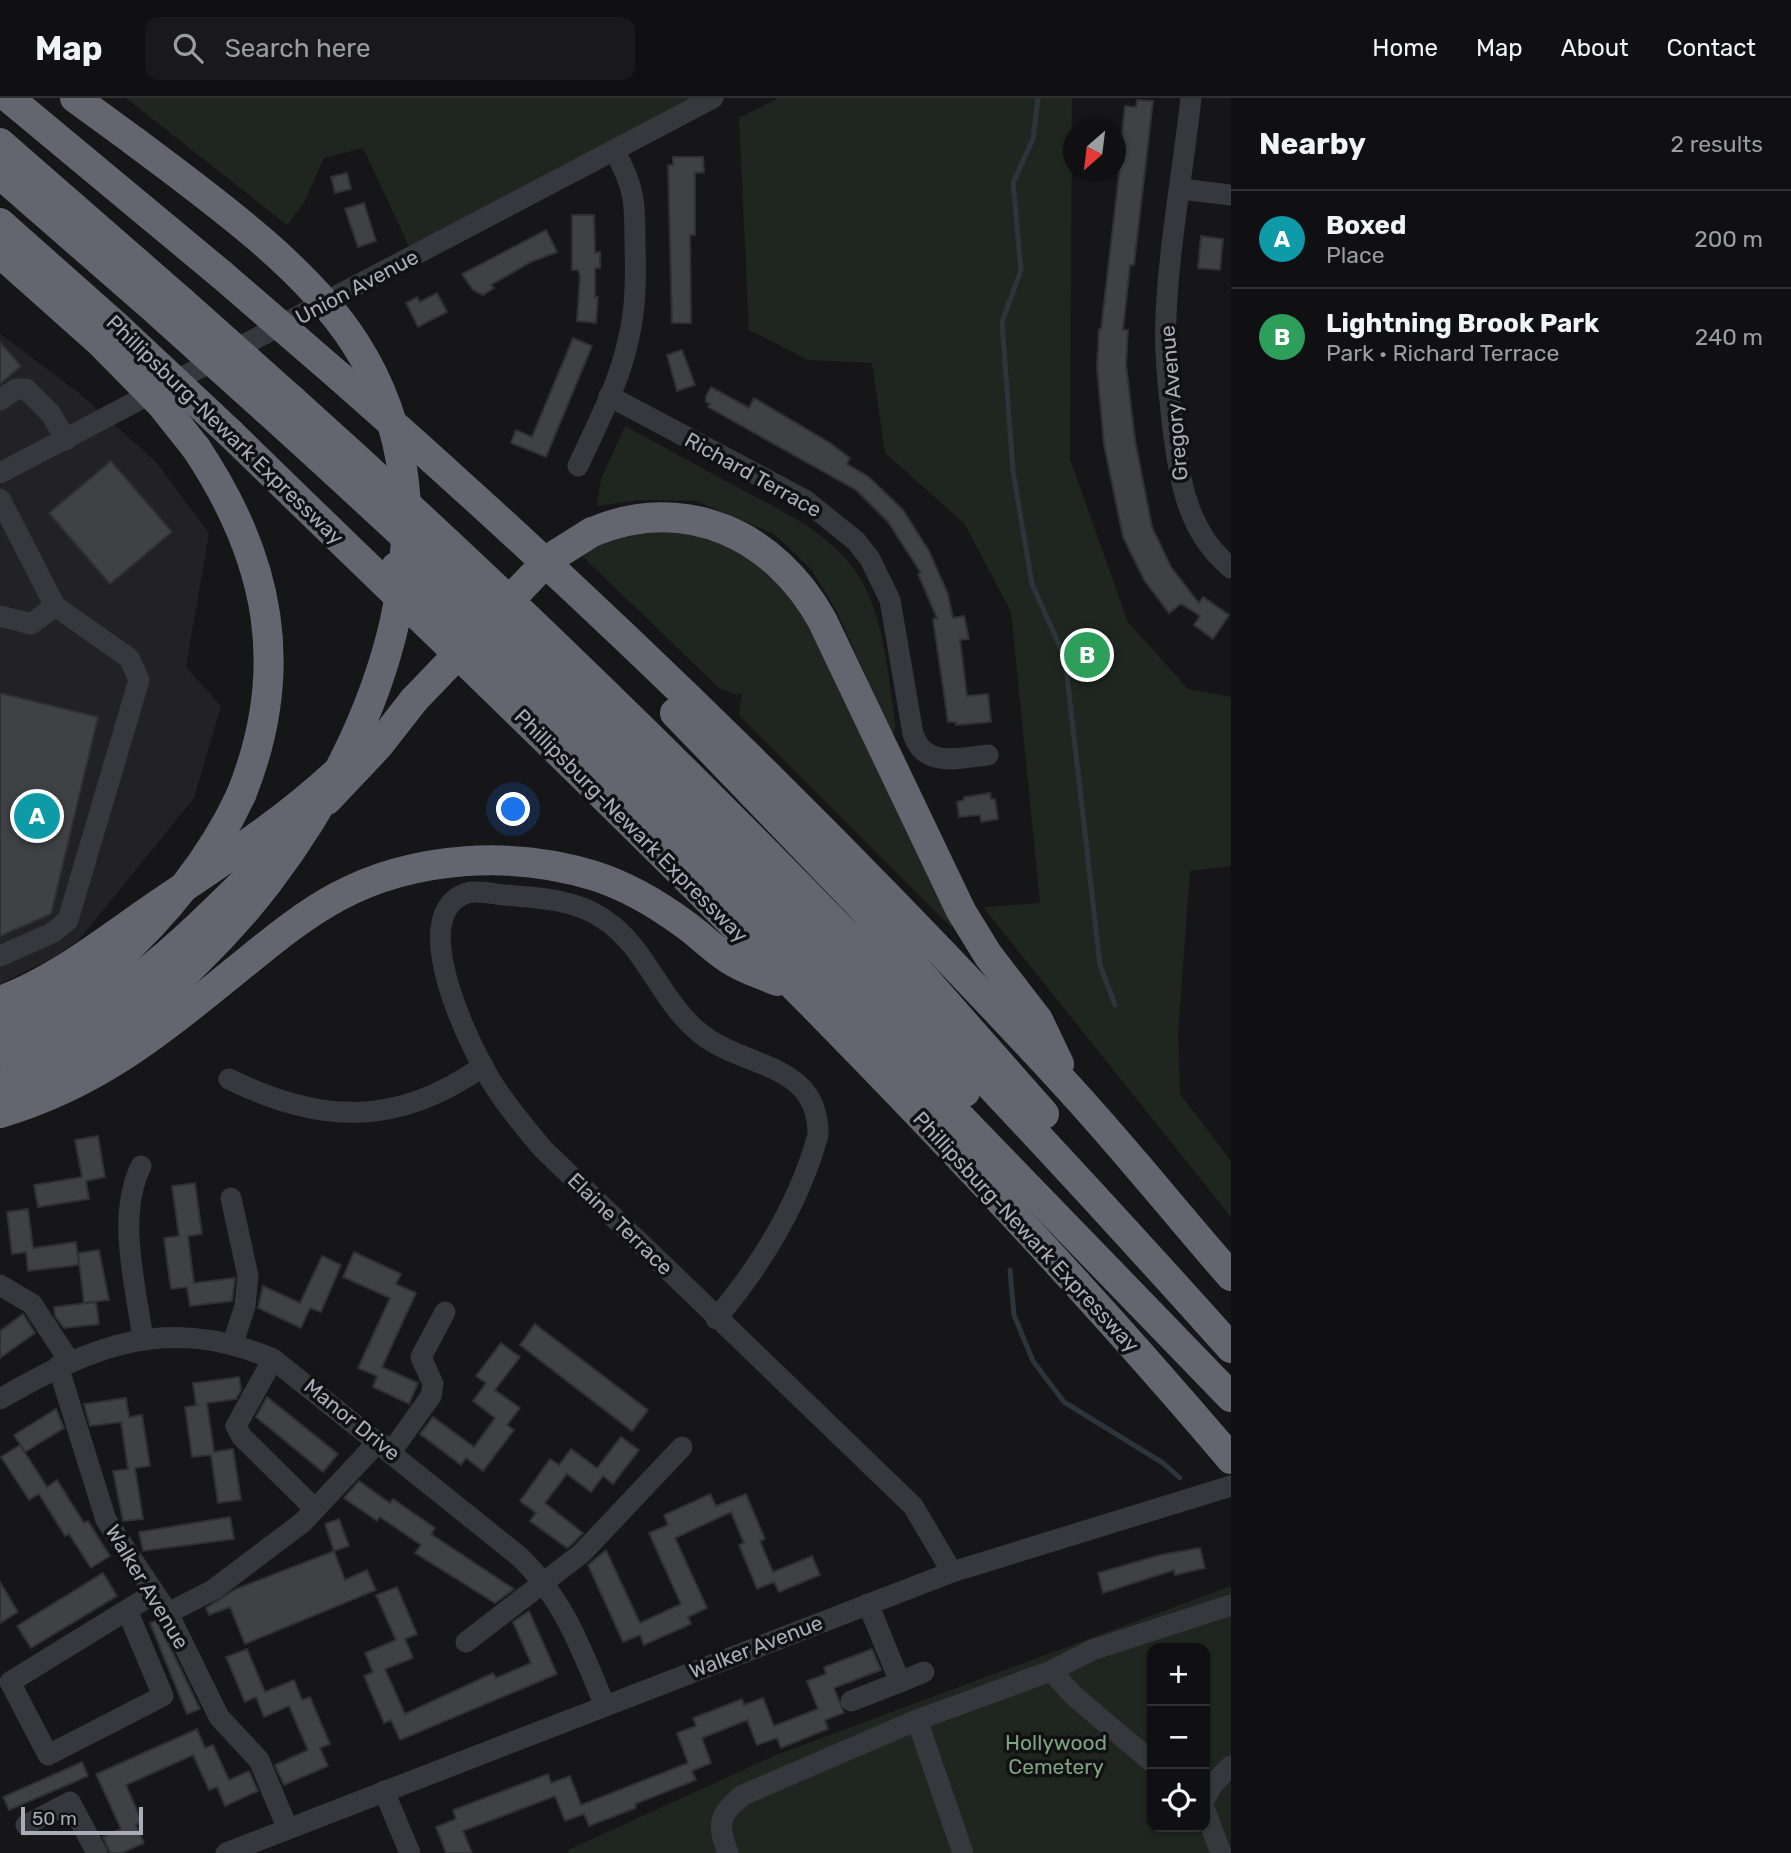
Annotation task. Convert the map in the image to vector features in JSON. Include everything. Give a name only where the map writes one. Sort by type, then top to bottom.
[{"type":"highway","points":[[9,98],[222,275],[553,567],[753,760],[957,968],[1071,1090],[1231,1276]]},
{"type":"highway","points":[[0,1086],[42,1072],[91,1047],[175,983],[216,943],[269,881],[303,833],[344,760],[367,705],[393,625],[405,567],[408,508],[401,455],[386,404],[363,356],[338,319],[308,286],[267,249],[134,141],[75,98]]},
{"type":"highway","name":"Phillipsburg-Newark Expressway","points":[[0,144],[169,307],[518,607],[815,900],[980,1073],[1231,1349]]},
{"type":"highway","name":"Phillipsburg-Newark Expressway","points":[[0,174],[169,307]]},
{"type":"highway","name":"Phillipsburg-Newark Expressway","points":[[0,223],[108,334],[230,433],[794,988],[939,1137],[1194,1415],[1231,1459]]},
{"type":"highway","points":[[0,253],[108,334],[196,448],[240,523],[250,549],[265,608],[266,698],[255,755],[241,795],[218,839],[190,880],[147,931],[107,968],[57,1003],[0,1028]]},
{"type":"highway","name":"Phillipsburg-Newark Expressway","points":[[280,405],[842,962],[1048,1183],[1231,1396]]},
{"type":"highway","points":[[230,433],[336,510],[690,845],[874,1028],[1231,1396]]},
{"type":"highway","points":[[413,441],[520,563],[698,735],[910,959],[1158,1247],[1231,1341]]},
{"type":"highway","points":[[0,1001],[59,972],[261,833],[324,785],[414,700],[549,559],[592,532],[646,518],[703,522],[755,544],[797,582],[822,620],[961,911],[988,955],[1038,1020],[1071,1090]]},
{"type":"highway","points":[[0,1055],[71,1025],[139,977],[326,800],[378,746],[414,700]]},
{"type":"highway","points":[[0,1113],[70,1087],[123,1058],[289,928],[338,896],[394,875],[432,866],[510,861],[570,869],[598,877],[652,903],[682,922],[730,960],[794,988]]},
{"type":"street","name":"Union Avenue","points":[[0,473],[615,152],[713,98]]},
{"type":"street","name":"Gregory Avenue","points":[[1191,98],[1165,320],[1167,378],[1178,471],[1185,501],[1198,528],[1231,568]]},
{"type":"street","points":[[578,466],[609,396],[628,343],[636,286],[632,182],[615,152]]},
{"type":"street","points":[[1181,189],[1231,195]]},
{"type":"street","points":[[0,400],[16,388],[26,389],[51,414],[66,440]]},
{"type":"street","name":"Richard Terrace","points":[[609,396],[805,500],[842,527],[870,559],[890,600],[913,734],[920,749],[937,760],[988,755]]},
{"type":"street","points":[[0,499],[55,606],[129,658],[139,680],[68,920],[52,933],[0,956]]},
{"type":"street","points":[[0,616],[31,624],[55,606]]},
{"type":"street","name":"Elaine Terrace","points":[[716,1319],[743,1287],[782,1227],[813,1153],[818,1123],[811,1098],[803,1088],[783,1073],[727,1051],[699,1033],[680,1014],[624,936],[606,920],[582,907],[548,898],[469,892],[454,901],[443,916],[439,936],[447,976],[458,1014],[483,1066],[517,1119],[716,1319],[914,1506],[952,1572]]},
{"type":"street","points":[[229,1079],[294,1106],[316,1111],[360,1113],[425,1099],[483,1066]]},
{"type":"street","points":[[141,1166],[130,1196],[129,1217],[143,1340]]},
{"type":"street","points":[[231,1198],[248,1276],[245,1306],[233,1343]]},
{"type":"street","name":"Walker Avenue","points":[[0,1285],[32,1304],[64,1364],[106,1520],[168,1613],[219,1717],[259,1760],[287,1828]]},
{"type":"street","points":[[168,1613],[213,1590],[303,1522],[385,1447],[431,1396],[433,1384],[421,1357],[445,1312]]},
{"type":"street","name":"Manor Drive","points":[[0,1399],[64,1364],[143,1340],[184,1337],[233,1343],[273,1359],[385,1447],[545,1581],[566,1613],[605,1706]]},
{"type":"street","points":[[273,1359],[236,1426],[242,1437],[315,1509]]},
{"type":"street","points":[[466,1642],[582,1553],[682,1447]]},
{"type":"street","name":"Walker Avenue","points":[[226,1853],[952,1572],[1231,1486]]},
{"type":"street","points":[[127,1610],[163,1696],[48,1755],[10,1682],[127,1610],[153,1594]]},
{"type":"street","points":[[868,1604],[900,1682]]},
{"type":"street","points":[[728,1853],[719,1829],[726,1809],[743,1795],[917,1720],[1051,1671],[1091,1650],[1231,1605]]},
{"type":"street","points":[[1051,1671],[1073,1695],[1147,1758]]},
{"type":"street","points":[[851,1701],[924,1672]]},
{"type":"street","points":[[917,1720],[963,1853]]},
{"type":"street","points":[[1210,1789],[1231,1766]]},
{"type":"street","points":[[384,1791],[410,1853]]},
{"type":"street","points":[[26,1825],[70,1802],[97,1853]]},
{"type":"street","points":[[1210,1825],[1220,1853]]},
{"type":"shaded area","points":[[0,334],[79,393],[156,462],[209,533],[186,667],[221,706],[194,798],[78,941],[55,957],[0,984]]},
{"type":"green space","points":[[126,98],[714,98],[414,257],[363,148],[324,158],[304,203],[287,225]]},
{"type":"green space","points":[[779,98],[1072,98],[1072,119],[1063,119],[1063,182],[1072,182],[1070,459],[1128,622],[1188,689],[1231,697],[1231,866],[1190,871],[1178,1034],[1180,1094],[1231,1161],[1231,1217],[983,907],[1040,903],[1011,612],[964,523],[885,453],[872,363],[808,360],[749,330],[739,118]]},
{"type":"green space","points":[[625,426],[807,526],[840,553],[854,569],[865,587],[878,620],[896,727],[892,734],[836,610],[811,569],[774,534],[696,501],[639,500],[597,506],[601,479]]},
{"type":"green space","points":[[652,530],[710,537],[750,555],[797,600],[954,925],[951,927],[739,715],[742,693],[737,695],[719,688],[580,554],[606,541]]},
{"type":"green space","name":"Hollywood Cemetery","points":[[1231,1586],[1231,1853],[569,1853],[568,1850],[776,1755]]},
{"type":"building","points":[[1137,100],[1153,101],[1134,265],[1130,265],[1123,330],[1128,330],[1126,364],[1135,440],[1152,527],[1171,567],[1199,603],[1203,597],[1229,615],[1213,639],[1194,625],[1200,616],[1181,604],[1169,613],[1144,580],[1123,537],[1104,444],[1097,368],[1099,329],[1118,182],[1126,182],[1125,106],[1136,107]]},
{"type":"building","points":[[673,157],[703,157],[704,172],[695,173],[695,235],[690,235],[691,323],[672,323],[668,165],[673,165]]},
{"type":"building","points":[[347,173],[351,189],[335,193],[331,177]]},
{"type":"building","points":[[364,203],[376,241],[358,247],[345,209]]},
{"type":"building","points":[[572,215],[594,215],[595,253],[600,252],[600,268],[595,268],[595,297],[598,297],[596,323],[577,321],[580,276],[578,270],[572,270]]},
{"type":"building","points":[[546,230],[557,252],[531,262],[491,285],[494,288],[483,295],[473,290],[462,274]]},
{"type":"building","points":[[1201,236],[1223,239],[1220,270],[1198,268]]},
{"type":"building","points":[[437,293],[447,312],[418,327],[406,303],[417,297],[420,302]]},
{"type":"building","points":[[573,338],[592,346],[546,457],[511,443],[516,430],[532,437]]},
{"type":"building","points":[[0,342],[21,366],[0,384]]},
{"type":"building","points":[[682,350],[695,385],[677,391],[667,355]]},
{"type":"building","points":[[711,387],[749,408],[754,398],[830,443],[850,458],[847,464],[869,477],[903,510],[929,551],[948,594],[953,618],[964,616],[969,639],[960,640],[967,696],[988,694],[991,722],[956,725],[956,722],[948,722],[933,619],[937,618],[918,574],[921,573],[888,522],[856,490],[708,407],[710,404],[706,402],[706,396]]},
{"type":"building","points":[[111,461],[172,532],[110,584],[49,513]]},
{"type":"building","points":[[0,693],[98,717],[51,914],[0,936]]},
{"type":"building","points":[[990,793],[991,799],[995,799],[998,819],[981,822],[980,815],[959,817],[957,802],[964,800],[964,797]]},
{"type":"building","points":[[98,1136],[105,1177],[86,1181],[89,1199],[38,1207],[34,1185],[82,1177],[75,1140]]},
{"type":"building","points":[[195,1183],[202,1234],[188,1236],[194,1283],[235,1278],[232,1301],[190,1306],[187,1287],[171,1289],[164,1238],[179,1236],[172,1186]]},
{"type":"building","points":[[28,1209],[33,1248],[76,1242],[79,1265],[28,1271],[26,1252],[12,1254],[7,1212]]},
{"type":"building","points":[[99,1250],[109,1300],[84,1303],[78,1253]]},
{"type":"building","points":[[354,1252],[401,1274],[396,1284],[416,1293],[382,1367],[418,1383],[409,1404],[373,1387],[377,1376],[358,1368],[390,1298],[343,1277]]},
{"type":"building","points":[[322,1256],[341,1265],[321,1312],[310,1308],[301,1328],[258,1308],[263,1286],[300,1303]]},
{"type":"building","points":[[96,1302],[99,1324],[64,1328],[55,1316],[54,1307]]},
{"type":"building","points":[[23,1314],[35,1333],[0,1358],[0,1331]]},
{"type":"building","points":[[535,1324],[648,1410],[632,1431],[520,1345]]},
{"type":"building","points":[[501,1343],[520,1357],[495,1390],[520,1408],[507,1425],[514,1430],[483,1471],[466,1458],[461,1465],[420,1434],[433,1417],[474,1447],[495,1418],[473,1401],[486,1383],[476,1376]]},
{"type":"building","points":[[239,1377],[241,1390],[236,1399],[207,1403],[214,1452],[233,1449],[241,1500],[218,1503],[211,1455],[192,1457],[185,1407],[199,1405],[196,1405],[193,1383]]},
{"type":"building","points":[[267,1397],[338,1454],[323,1472],[256,1417]]},
{"type":"building","points":[[126,1398],[129,1417],[142,1415],[150,1466],[135,1468],[143,1519],[123,1521],[113,1471],[128,1469],[121,1422],[90,1426],[84,1404]]},
{"type":"building","points":[[56,1409],[64,1428],[25,1452],[14,1435]]},
{"type":"building","points":[[621,1437],[639,1450],[613,1484],[603,1476],[591,1492],[567,1474],[545,1503],[583,1533],[573,1543],[567,1548],[530,1521],[536,1513],[520,1501],[550,1459],[559,1465],[571,1449],[597,1468]]},
{"type":"building","points":[[20,1445],[47,1487],[57,1480],[84,1523],[88,1521],[110,1556],[91,1568],[69,1534],[65,1536],[39,1494],[29,1500],[1,1457]]},
{"type":"building","points":[[359,1481],[390,1503],[393,1499],[435,1528],[431,1534],[514,1589],[495,1603],[415,1553],[421,1545],[380,1517],[377,1521],[344,1498]]},
{"type":"building","points":[[710,1494],[716,1506],[746,1494],[765,1539],[760,1541],[773,1572],[812,1556],[820,1575],[779,1592],[774,1582],[757,1589],[739,1545],[744,1543],[731,1512],[675,1538],[707,1608],[688,1617],[691,1624],[644,1645],[640,1635],[623,1642],[588,1565],[606,1550],[640,1623],[681,1604],[649,1533],[668,1525],[664,1515]]},
{"type":"building","points":[[230,1517],[234,1539],[143,1551],[139,1532]]},
{"type":"building","points":[[339,1519],[349,1546],[334,1551],[325,1524]]},
{"type":"building","points":[[1200,1548],[1205,1568],[1175,1575],[1174,1570],[1103,1593],[1098,1573],[1160,1555]]},
{"type":"building","points":[[334,1551],[345,1580],[367,1570],[376,1590],[245,1644],[230,1607],[209,1615],[206,1608],[236,1589]]},
{"type":"building","points":[[103,1573],[117,1596],[31,1648],[17,1626]]},
{"type":"building","points":[[0,1582],[18,1612],[0,1623]]},
{"type":"building","points":[[397,1587],[417,1634],[405,1639],[413,1658],[385,1669],[405,1714],[493,1673],[496,1678],[531,1663],[513,1622],[529,1611],[557,1674],[400,1740],[391,1720],[384,1723],[364,1676],[373,1672],[365,1653],[396,1640],[376,1595]]},
{"type":"building","points":[[157,1620],[200,1709],[187,1714],[150,1623]]},
{"type":"building","points":[[247,1649],[265,1692],[294,1680],[302,1700],[310,1697],[330,1744],[320,1748],[328,1766],[284,1785],[275,1765],[308,1750],[289,1706],[264,1717],[256,1697],[245,1702],[226,1657]]},
{"type":"building","points":[[872,1649],[881,1670],[834,1688],[844,1713],[825,1720],[828,1729],[781,1748],[777,1738],[757,1745],[747,1720],[702,1738],[711,1763],[692,1771],[696,1780],[635,1804],[636,1808],[589,1826],[584,1814],[565,1821],[555,1796],[463,1831],[472,1853],[446,1853],[436,1827],[456,1819],[453,1810],[548,1774],[551,1783],[570,1776],[581,1805],[688,1763],[677,1733],[696,1726],[693,1718],[742,1699],[744,1705],[763,1698],[774,1726],[818,1709],[807,1681],[826,1674],[824,1667]]},
{"type":"building","points":[[197,1729],[205,1748],[213,1745],[229,1780],[249,1771],[258,1791],[225,1806],[217,1787],[209,1790],[193,1755],[126,1785],[142,1822],[136,1825],[144,1843],[122,1853],[110,1853],[103,1837],[121,1829],[96,1774]]},
{"type":"building","points":[[82,1762],[88,1776],[9,1810],[3,1797]]},
{"type":"waterway","points":[[1038,98],[1033,139],[1013,183],[1021,270],[1002,322],[1013,471],[1032,584],[1065,658],[1100,965],[1115,1005]]},
{"type":"waterway","points":[[1010,1270],[1014,1315],[1033,1361],[1064,1402],[1163,1463],[1180,1478]]},
{"type":"place","name":"Lightning Brook Park","points":[[1087,655]]},
{"type":"place","name":"Boxed","points":[[37,816]]}]
